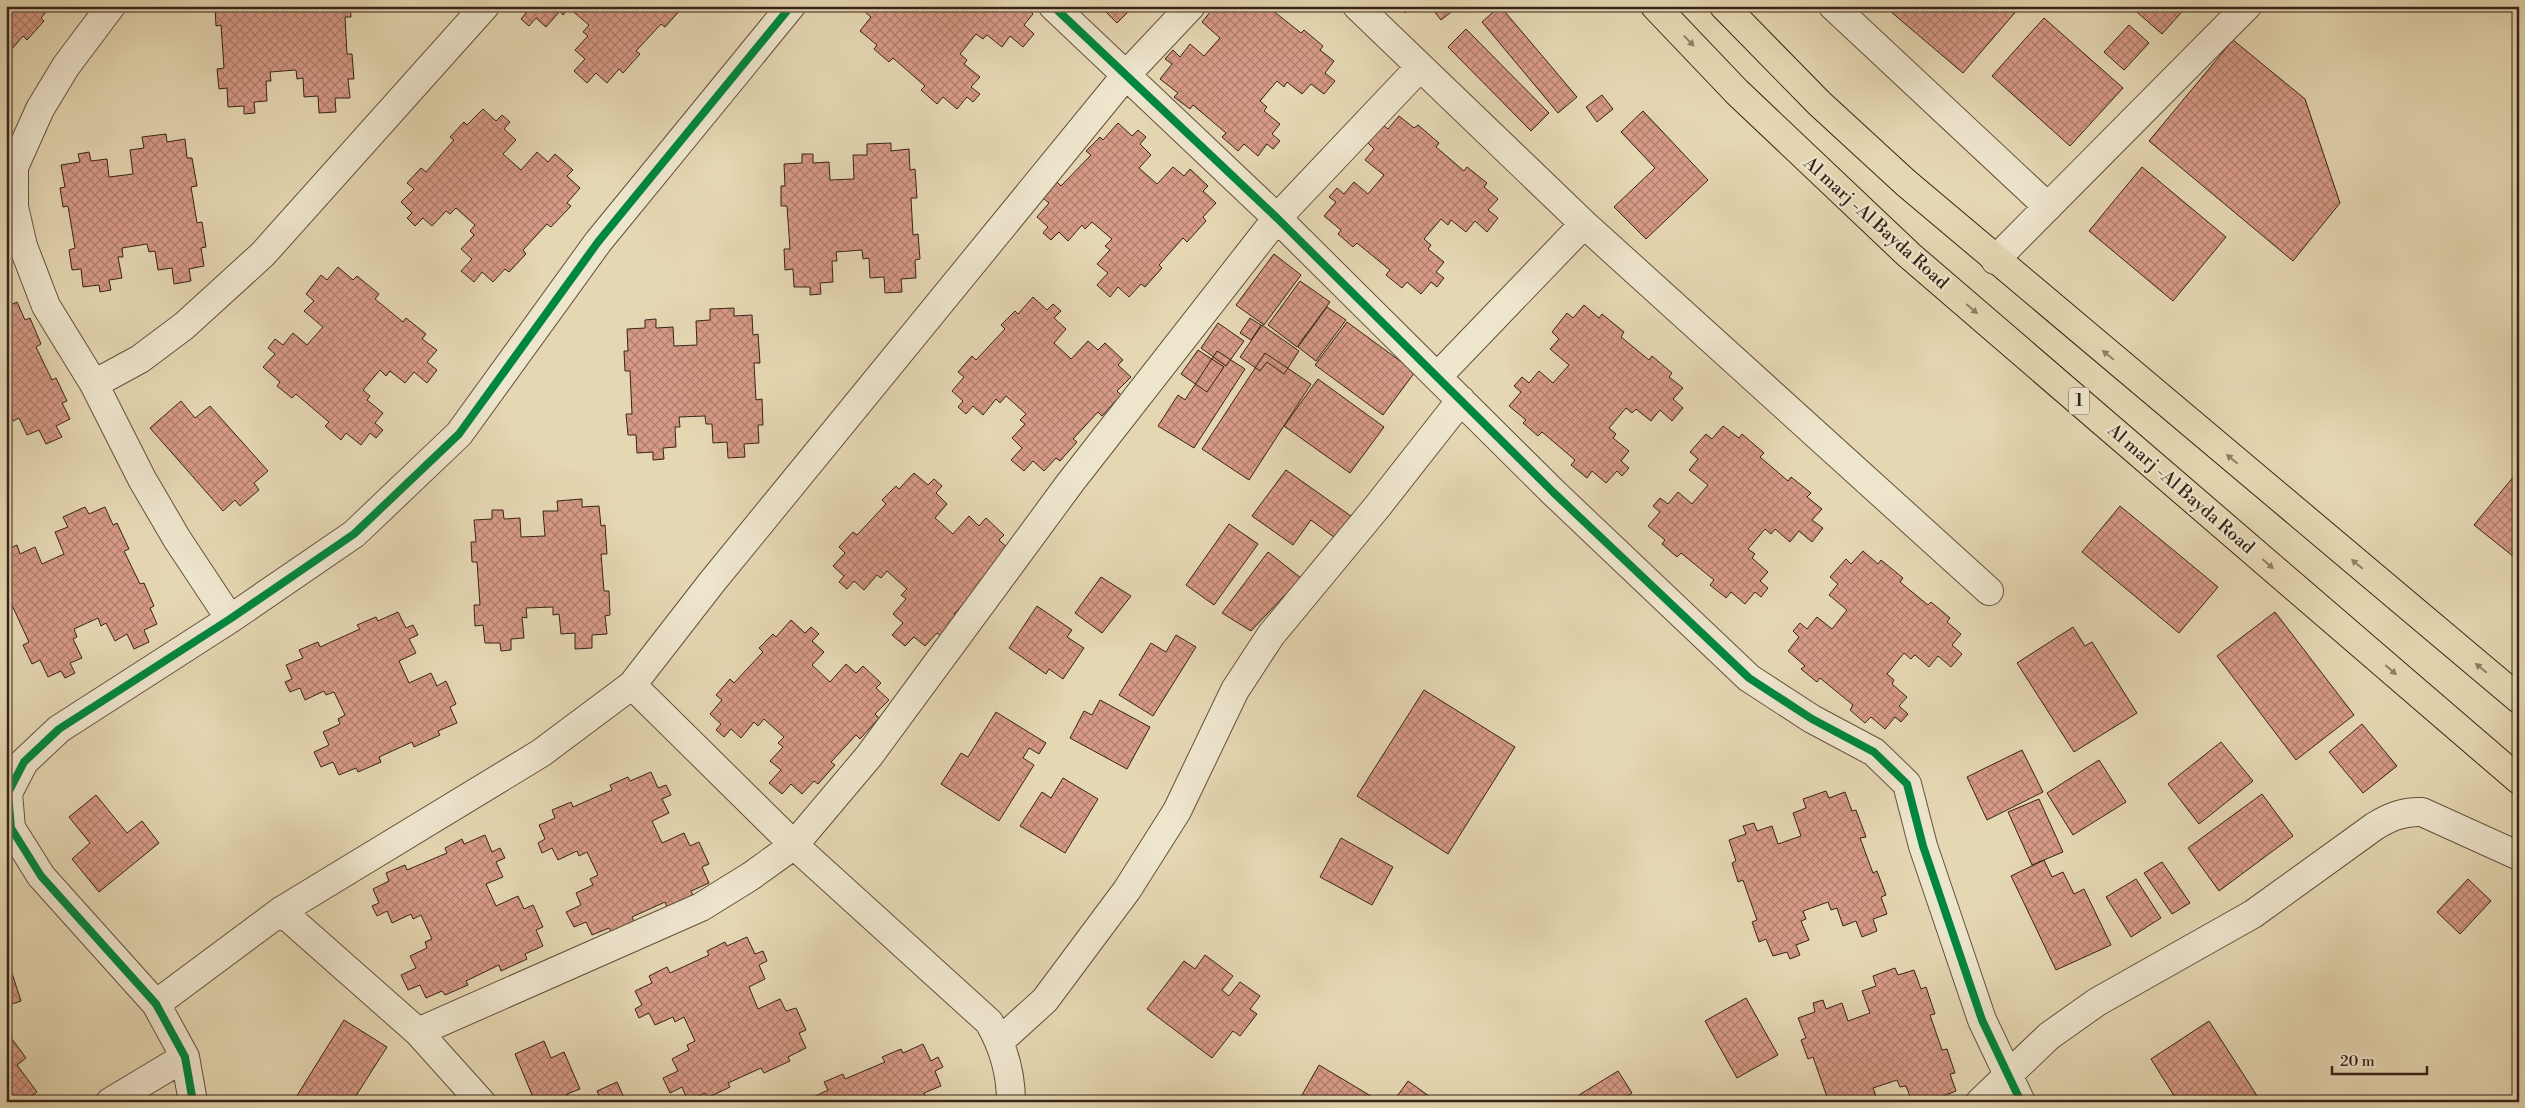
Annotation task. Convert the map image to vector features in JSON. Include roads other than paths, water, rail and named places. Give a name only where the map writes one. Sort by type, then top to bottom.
[{"type":"highway","name":"Al marj -Al Bayda Road","points":[[1655,6],[1744,99],[1909,255],[2519,780]]},
{"type":"highway","points":[[1724,6],[1819,103],[1906,183],[1995,260],[2519,699]]},
{"type":"street","points":[[111,6],[66,66],[40,109],[10,166],[14,207],[23,246],[46,306],[94,384],[142,480],[177,539],[230,619]]},
{"type":"street","points":[[94,384],[140,359],[184,326],[263,254],[485,6]]},
{"type":"street","points":[[1053,6],[1277,218],[1461,400],[1749,678],[1812,719],[1874,752],[1907,784],[1923,846],[1979,1011],[2021,1102]]},
{"type":"street","points":[[156,1004],[281,911],[541,753],[632,684],[712,582],[1126,75],[1191,6]]},
{"type":"street","points":[[1357,6],[1584,224],[1989,591]]},
{"type":"street","points":[[1833,6],[2048,207]]},
{"type":"street","points":[[1995,260],[2247,6]]},
{"type":"street","points":[[193,1102],[185,1057],[156,1004],[40,876],[11,828],[8,793],[24,762],[59,729],[230,619],[354,534],[459,434],[598,242],[789,7]]},
{"type":"street","points":[[418,1032],[701,907],[752,876],[794,845],[869,756],[1070,484],[1277,218],[1420,67]]},
{"type":"street","points":[[1438,377],[1584,224]]},
{"type":"street","points":[[1000,1041],[1045,1000],[1127,890],[1177,811],[1235,690],[1271,636],[1377,507],[1461,400]]},
{"type":"street","points":[[632,684],[794,845],[989,1022],[1000,1041],[1011,1084],[1011,1102]]},
{"type":"street","points":[[1980,1102],[2049,1036],[2097,1002],[2253,914],[2375,826],[2391,817],[2410,812],[2422,812],[2519,856]]},
{"type":"street","points":[[281,911],[418,1032],[481,1102]]},
{"type":"street","points":[[110,1102],[185,1057]]}]
